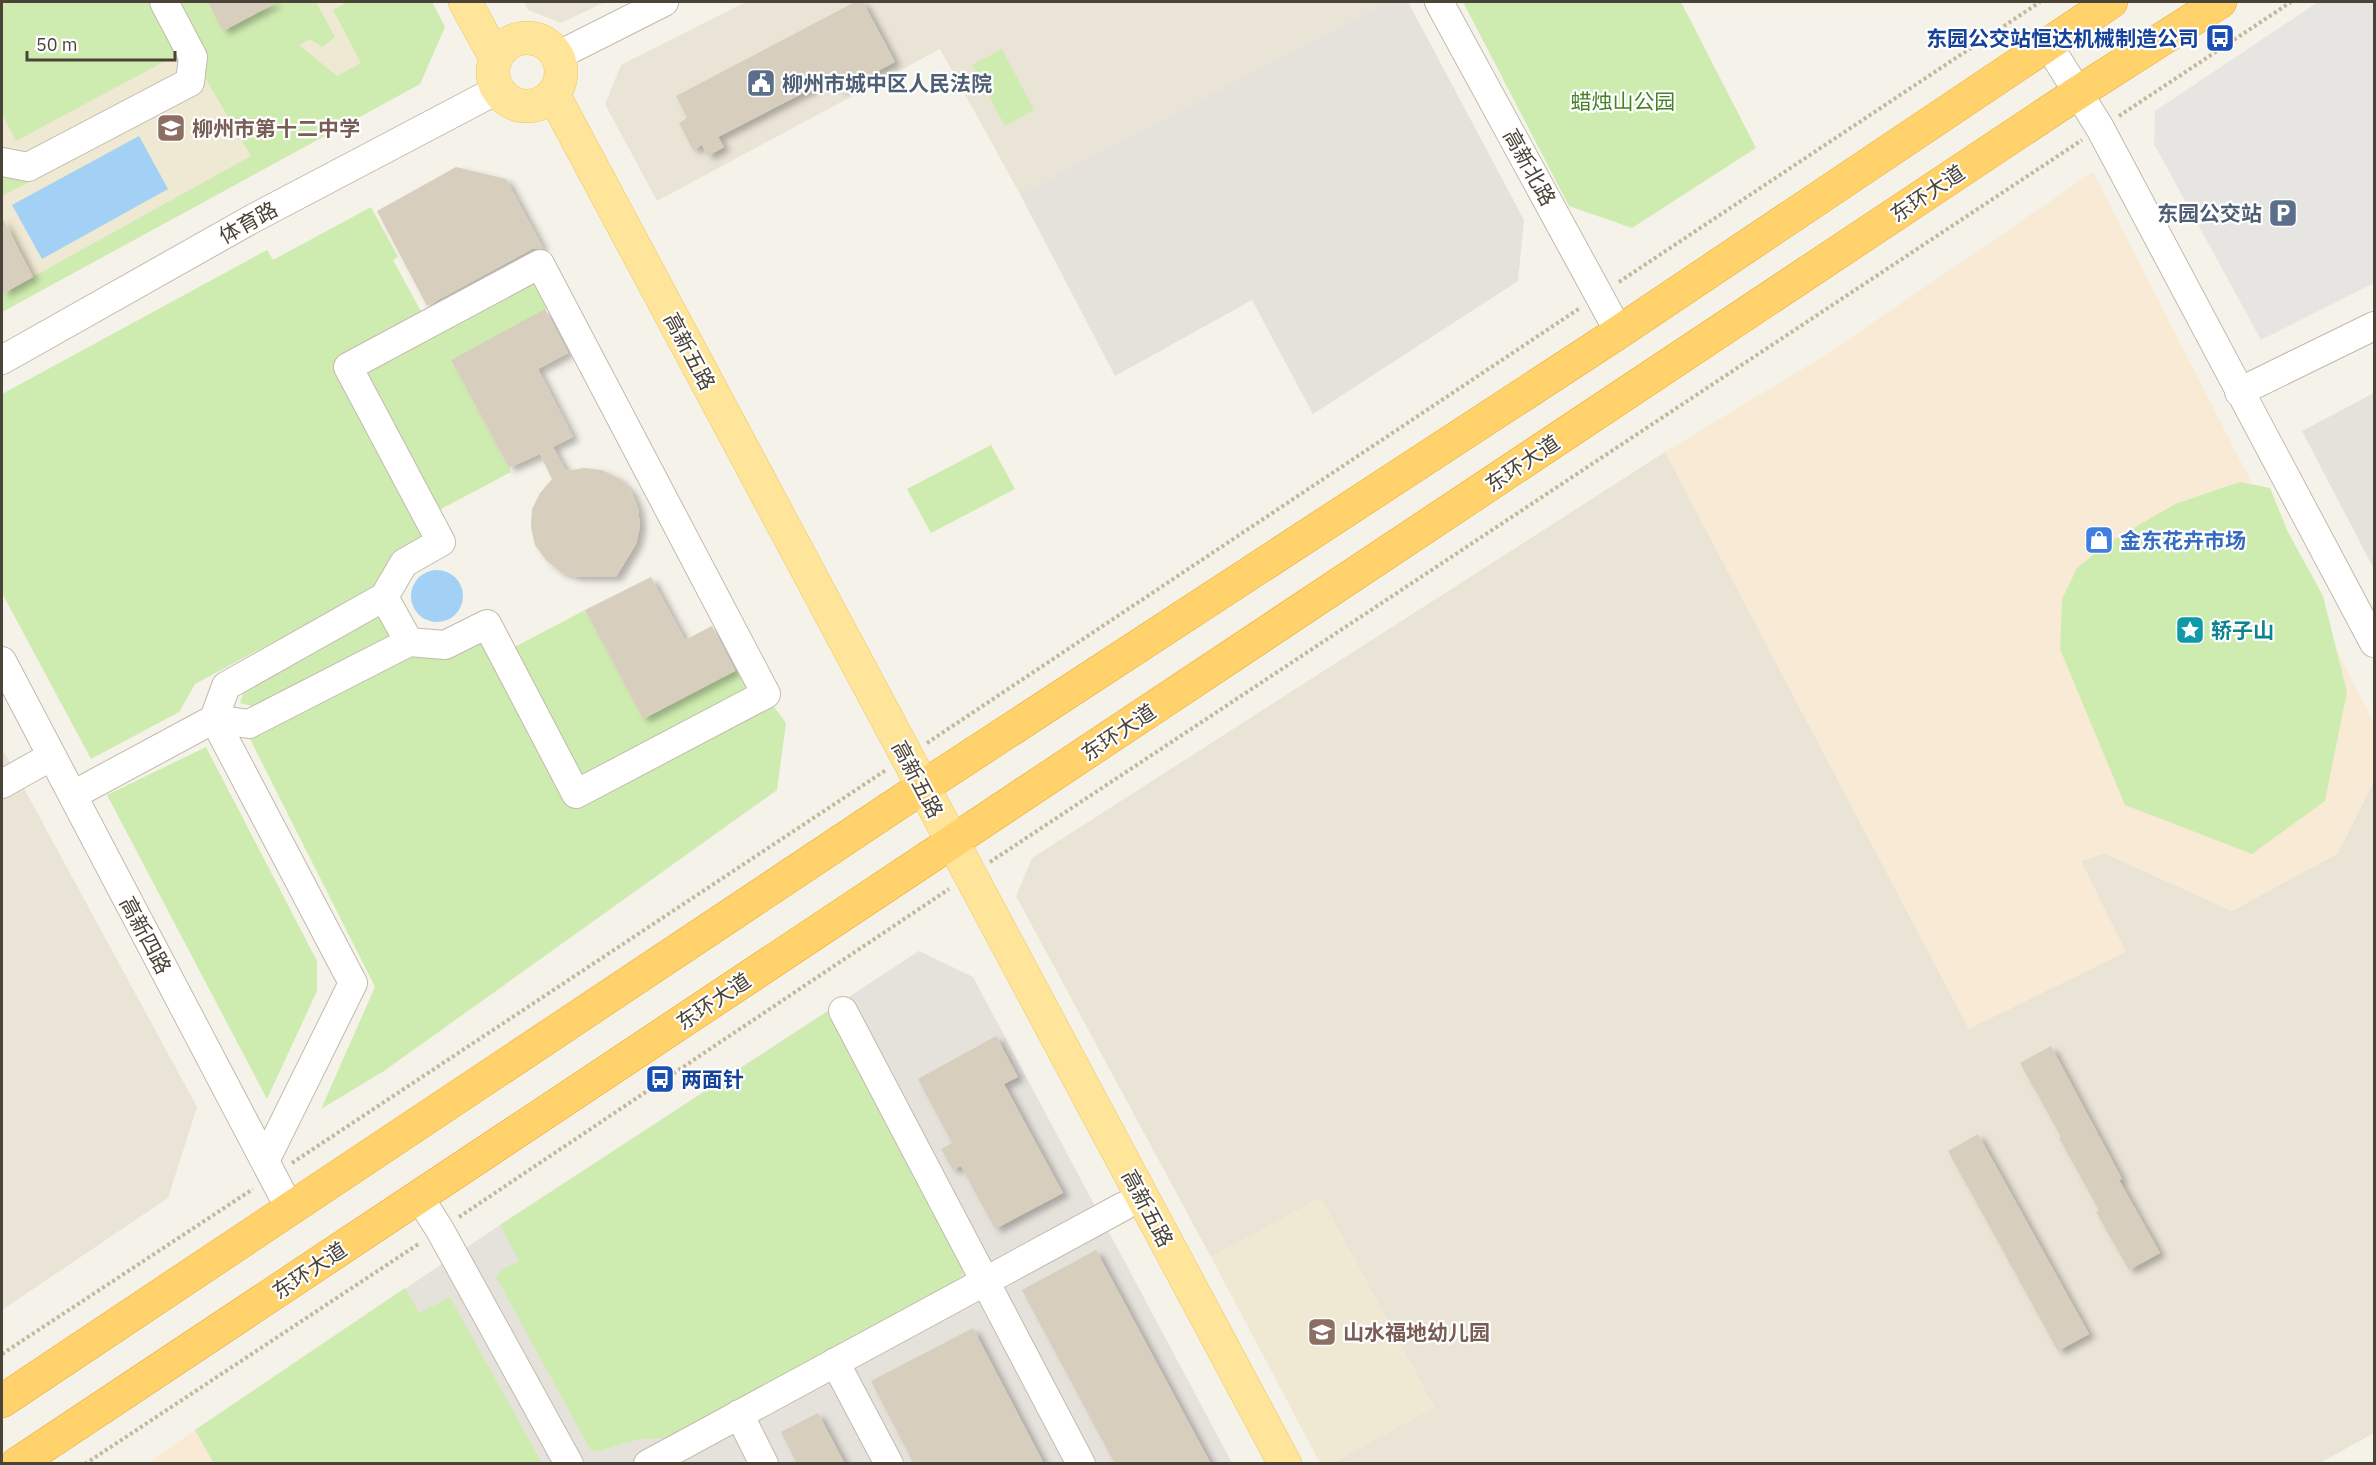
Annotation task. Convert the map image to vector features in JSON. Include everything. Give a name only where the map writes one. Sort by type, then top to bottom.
[{"type":"highway","points":[[2,1401],[914,793],[1619,332],[2111,2]]},
{"type":"highway","name":"东环大道","points":[[17,1464],[2079,92],[2220,2]]},
{"type":"main road","points":[[465,2],[501,63]]},
{"type":"main road","points":[[488,2],[501,63],[513,104],[522,106],[545,100],[560,83],[561,74],[557,56],[545,43],[536,39],[523,38],[501,63]]},
{"type":"main road","name":"高新五路","points":[[545,100],[914,793],[1286,1464]]},
{"type":"main road","name":"高新五路","points":[[962,881],[1124,1206],[1261,1464]]},
{"type":"street","points":[[2,162],[28,167],[190,82],[193,57],[164,2]]},
{"type":"street","points":[[557,56],[664,2]]},
{"type":"street","name":"高新北路","points":[[1439,2],[1619,332]]},
{"type":"street","points":[[2047,43],[2100,128],[2374,643]]},
{"type":"street","name":"体育路","points":[[2,360],[252,219],[501,63]]},
{"type":"street","points":[[73,795],[214,719],[249,724],[409,642],[445,645],[487,624],[576,794],[766,694],[540,264],[348,367],[441,542],[404,563],[384,597],[226,686],[214,719],[353,983],[269,1168]]},
{"type":"street","points":[[2240,392],[2374,326]]},
{"type":"street","points":[[384,597],[409,642]]},
{"type":"street","name":"高新四路","points":[[2,661],[290,1209]]},
{"type":"street","points":[[2,784],[52,756]]},
{"type":"street","points":[[843,1011],[1081,1464]]},
{"type":"street","points":[[419,1197],[440,1230],[569,1464]]},
{"type":"street","points":[[648,1464],[1124,1206]]},
{"type":"street","points":[[835,1362],[889,1464]]},
{"type":"street","points":[[739,1414],[764,1464]]},
{"type":"path","points":[[2,1354],[269,1168],[898,762],[2040,2]]},
{"type":"path","points":[[85,1464],[2291,2]]},
{"type":"shaded area","name":"柳州市第十二中学","points":[[2,2],[432,2],[445,27],[420,84],[2,312]]},
{"type":"shaded area","points":[[524,2],[605,2],[561,23],[528,10]]},
{"type":"shaded area","name":"柳州市城中区人民法院","points":[[746,2],[1386,2],[1020,194],[940,49],[657,201],[605,104],[621,65]]},
{"type":"shaded area","points":[[1386,2],[1408,2],[1524,220],[1518,281],[1313,414],[1252,300],[1115,376],[1020,194]]},
{"type":"shaded area","name":"东园公交站","points":[[2318,2],[2374,2],[2374,283],[2261,340],[2154,144],[2155,111]]},
{"type":"shaded area","name":"金东花卉市场","points":[[2093,172],[2374,723],[2374,781],[2338,853],[2232,911],[2105,853],[2081,861],[2126,952],[1969,1029],[1665,452],[1824,356]]},
{"type":"shaded area","points":[[2374,393],[2374,569],[2302,431]]},
{"type":"shaded area","points":[[1665,452],[1969,1029],[2080,861],[2104,853],[2232,911],[2338,853],[2374,781],[2374,1433],[2318,1464],[1332,1463],[1434,1407],[1321,1198],[1211,1257],[1016,896],[1032,858]]},
{"type":"shaded area","points":[[2,748],[197,1107],[168,1198],[2,1310]]},
{"type":"shaded area","points":[[919,951],[973,977],[1232,1463],[214,1464],[195,1430],[500,1225]]},
{"type":"shaded area","name":"山水福地幼儿园","points":[[1321,1198],[1434,1407],[1332,1464],[1320,1463],[1211,1257]]},
{"type":"shaded area","points":[[195,1430],[214,1463],[147,1464]]},
{"type":"green space","points":[[2,2],[153,2],[180,53],[16,141],[2,114]]},
{"type":"green space","points":[[164,2],[208,2],[223,30],[271,5],[270,2],[316,2],[335,37],[322,47],[310,39],[299,45],[337,76],[361,63],[333,10],[348,2],[432,2],[445,27],[420,84],[2,312],[2,294],[251,156],[193,57]]},
{"type":"green space","name":"蜡烛山公园","points":[[1463,2],[1681,2],[1756,148],[1632,228],[1569,206]]},
{"type":"green space","points":[[1002,49],[1034,110],[1005,126],[972,65]]},
{"type":"green space","points":[[2,163],[35,179],[2,196]]},
{"type":"green space","points":[[371,207],[398,257],[393,260],[422,313],[540,264],[560,302],[451,360],[511,472],[428,516],[441,542],[383,583],[195,684],[179,712],[91,759],[2,593],[2,394],[267,250],[273,260]]},
{"type":"green space","points":[[991,445],[1015,489],[931,533],[907,489]]},
{"type":"green space","points":[[2240,482],[2270,488],[2288,532],[2323,596],[2347,692],[2325,801],[2252,854],[2125,805],[2060,649],[2062,599],[2077,568],[2108,543],[2175,504]]},
{"type":"green space","points":[[384,597],[409,642],[262,709],[240,703],[246,685]]},
{"type":"green space","points":[[585,610],[643,719],[744,666],[786,723],[777,790],[384,1071],[321,1109],[375,987],[250,739],[415,647],[487,624],[503,653]]},
{"type":"green space","points":[[206,747],[317,961],[317,991],[267,1099],[107,795]]},
{"type":"green space","points":[[830,1010],[964,1268],[958,1282],[669,1438],[639,1439],[595,1452],[590,1449],[496,1277],[501,1270],[519,1261],[500,1225]]},
{"type":"green space","points":[[405,1288],[419,1313],[450,1297],[542,1463],[214,1463],[195,1430]]},
{"type":"water","points":[[139,136],[168,189],[42,259],[12,205]]},
{"type":"water","points":[[432,570],[442,570],[456,577],[463,596],[456,615],[442,622],[432,622],[422,618],[415,611],[411,601],[411,591],[415,581],[422,574]]},
{"type":"building","points":[[208,2],[278,2],[223,31]]},
{"type":"building","name":"柳州市城中区人民法院","points":[[855,2],[863,2],[895,62],[841,90],[834,77],[718,137],[724,147],[708,156],[702,145],[693,150],[679,123],[687,118],[676,96]]},
{"type":"building","points":[[456,167],[506,179],[543,248],[532,249],[427,306],[377,211]]},
{"type":"building","points":[[2,217],[33,277],[2,294]]},
{"type":"building","points":[[545,309],[568,353],[538,369],[573,437],[553,447],[566,471],[584,468],[602,470],[618,478],[631,491],[638,508],[640,526],[636,544],[616,577],[577,577],[560,572],[546,560],[535,545],[531,527],[532,509],[540,493],[552,479],[540,454],[509,468],[451,360]]},
{"type":"building","points":[[651,577],[685,640],[712,626],[735,671],[643,719],[585,610]]},
{"type":"building","points":[[996,1036],[1018,1077],[1004,1084],[1063,1193],[995,1229],[961,1166],[953,1170],[941,1149],[952,1143],[918,1079]]},
{"type":"building","points":[[2051,1046],[2122,1179],[2119,1180],[2160,1253],[2129,1270],[2096,1212],[2099,1210],[2020,1063]]},
{"type":"building","points":[[1978,1134],[2089,1334],[2058,1351],[1948,1151]]},
{"type":"building","points":[[1096,1250],[1211,1464],[1115,1464],[1022,1290]]},
{"type":"building","points":[[973,1328],[1044,1464],[914,1464],[871,1381]]},
{"type":"building","points":[[818,1413],[845,1464],[797,1464],[781,1432]]},
{"type":"place","name":"东园公交站恒达机械制造公司","points":[[2220,38]]},
{"type":"place","name":"柳州市城中区人民法院","points":[[761,83]]},
{"type":"place","name":"柳州市第十二中学","points":[[171,128]]},
{"type":"place","name":"东园公交站","points":[[2283,213]]},
{"type":"place","name":"金东花卉市场","points":[[2099,540]]},
{"type":"place","name":"轿子山","points":[[2190,630]]},
{"type":"place","name":"两面针","points":[[660,1079]]},
{"type":"place","name":"山水福地幼儿园","points":[[1322,1332]]}]
